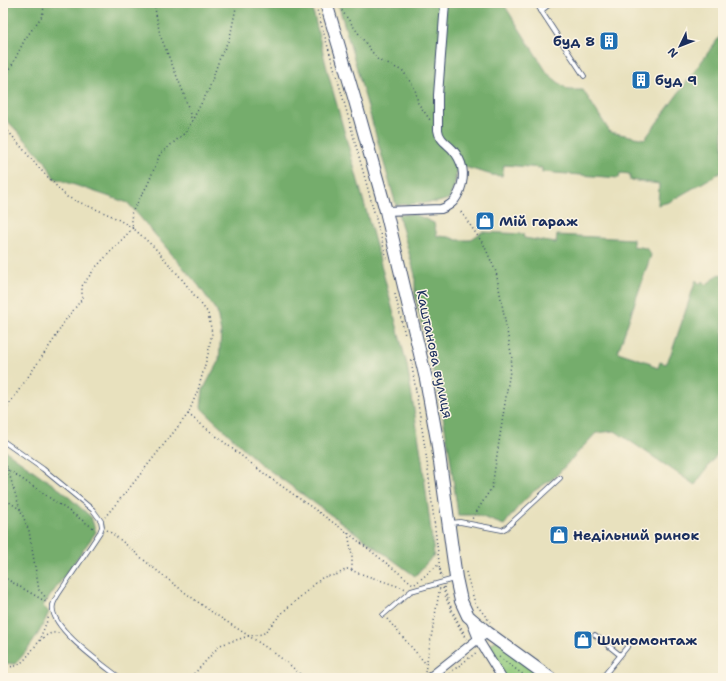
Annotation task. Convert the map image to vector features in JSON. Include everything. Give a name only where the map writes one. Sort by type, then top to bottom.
[{"type":"main road","name":"Каштанова вулиця","points":[[317,3],[354,97],[386,211],[426,379],[438,440],[448,523],[461,601],[468,616],[486,632],[550,678]]},
{"type":"street","points":[[386,211],[442,209],[448,207],[455,201],[461,188],[463,172],[462,163],[452,149],[442,140],[438,130],[438,95],[445,3]]},
{"type":"street","points":[[429,678],[486,632]]},
{"type":"street","points":[[486,632],[484,648],[502,678]]},
{"type":"lane","points":[[536,3],[584,76]]},
{"type":"lane","points":[[541,11],[552,3]]},
{"type":"lane","points":[[3,441],[43,469],[93,510],[101,521],[102,527],[100,532],[61,591],[53,606],[55,614],[67,635],[120,678]]},
{"type":"lane","points":[[448,523],[460,522],[502,530],[560,478]]},
{"type":"lane","points":[[383,615],[411,591],[456,578]]},
{"type":"lane","points":[[595,635],[620,655]]},
{"type":"lane","points":[[602,678],[631,642]]},
{"type":"path","points":[[3,78],[8,73],[25,39],[42,16],[45,3]]},
{"type":"path","points":[[154,3],[160,35],[184,94],[192,121]]},
{"type":"path","points":[[133,228],[131,214],[148,184],[160,154],[186,132],[209,89],[219,60],[230,38],[236,3]]},
{"type":"path","points":[[317,3],[388,260]]},
{"type":"path","points":[[336,3],[378,60],[403,71],[415,89],[418,103],[438,130]]},
{"type":"path","points":[[3,125],[38,167],[67,197],[112,216],[133,228],[155,248],[208,313],[212,333],[208,354],[198,390],[188,414],[101,521]]},
{"type":"path","points":[[460,212],[484,245],[496,272],[512,358],[492,487],[469,524]]},
{"type":"path","points":[[3,413],[55,338],[64,322],[82,299],[82,286],[96,267],[133,228]]},
{"type":"path","points":[[395,290],[406,336]]},
{"type":"path","points":[[424,678],[442,581],[427,454],[411,359],[426,454],[438,565],[442,581],[447,602],[457,623],[471,645]]},
{"type":"path","points":[[188,414],[266,475],[348,533],[414,585],[438,565]]},
{"type":"path","points":[[3,459],[30,531],[39,590],[53,606]]},
{"type":"path","points":[[3,466],[100,532]]},
{"type":"path","points":[[3,498],[21,510]]},
{"type":"path","points":[[102,527],[122,540],[160,574],[197,601],[293,666],[304,678]]},
{"type":"path","points":[[348,533],[352,555],[352,571]]},
{"type":"path","points":[[464,568],[486,632]]},
{"type":"path","points":[[188,678],[196,672],[220,644],[249,636],[263,634],[284,611],[323,577],[336,575],[347,569],[411,591]]},
{"type":"path","points":[[3,577],[53,606]]},
{"type":"path","points":[[38,642],[53,606]]},
{"type":"path","points":[[383,615],[426,664]]},
{"type":"path","points":[[3,667],[12,667],[20,664],[38,642],[47,635],[55,632],[67,635]]},
{"type":"path","points":[[443,678],[484,648]]},
{"type":"path","points":[[498,656],[528,678]]},
{"type":"green space","points":[[3,3],[311,3],[328,73],[378,253],[407,365],[422,460],[434,555],[415,576],[258,462],[201,408],[203,390],[219,360],[221,333],[217,312],[199,286],[128,203],[54,178],[45,161],[3,116]]},
{"type":"green space","points":[[338,3],[503,3],[548,74],[568,90],[583,90],[610,132],[645,139],[723,32],[723,171],[669,202],[658,205],[659,184],[630,180],[630,174],[620,173],[619,178],[542,172],[542,168],[504,165],[502,176],[492,175],[458,165],[454,187],[449,199],[438,202],[396,205]]},
{"type":"green space","points":[[398,213],[411,214],[434,223],[437,236],[449,237],[457,240],[470,240],[482,232],[523,234],[524,238],[556,243],[557,235],[633,239],[633,246],[646,248],[651,255],[618,352],[651,363],[650,365],[658,368],[660,362],[666,364],[672,351],[696,280],[700,284],[702,281],[706,285],[719,274],[723,276],[723,446],[695,485],[615,431],[596,433],[554,478],[534,491],[518,507],[504,525],[477,515],[458,515],[450,456],[440,400],[415,295],[415,275]]},
{"type":"green space","points":[[3,449],[62,491],[91,517],[96,532],[43,606],[49,612],[38,634],[26,652],[15,664],[3,663]]},
{"type":"green space","points":[[497,640],[550,678],[502,678],[484,648]]},
{"type":"place","name":"буд 8","points":[[609,41]]},
{"type":"place","name":"буд 9","points":[[641,80]]},
{"type":"place","name":"Мій гараж","points":[[485,221]]},
{"type":"place","name":"Недільний ринок","points":[[559,535]]},
{"type":"place","name":"Шиномонтаж","points":[[583,640]]}]
